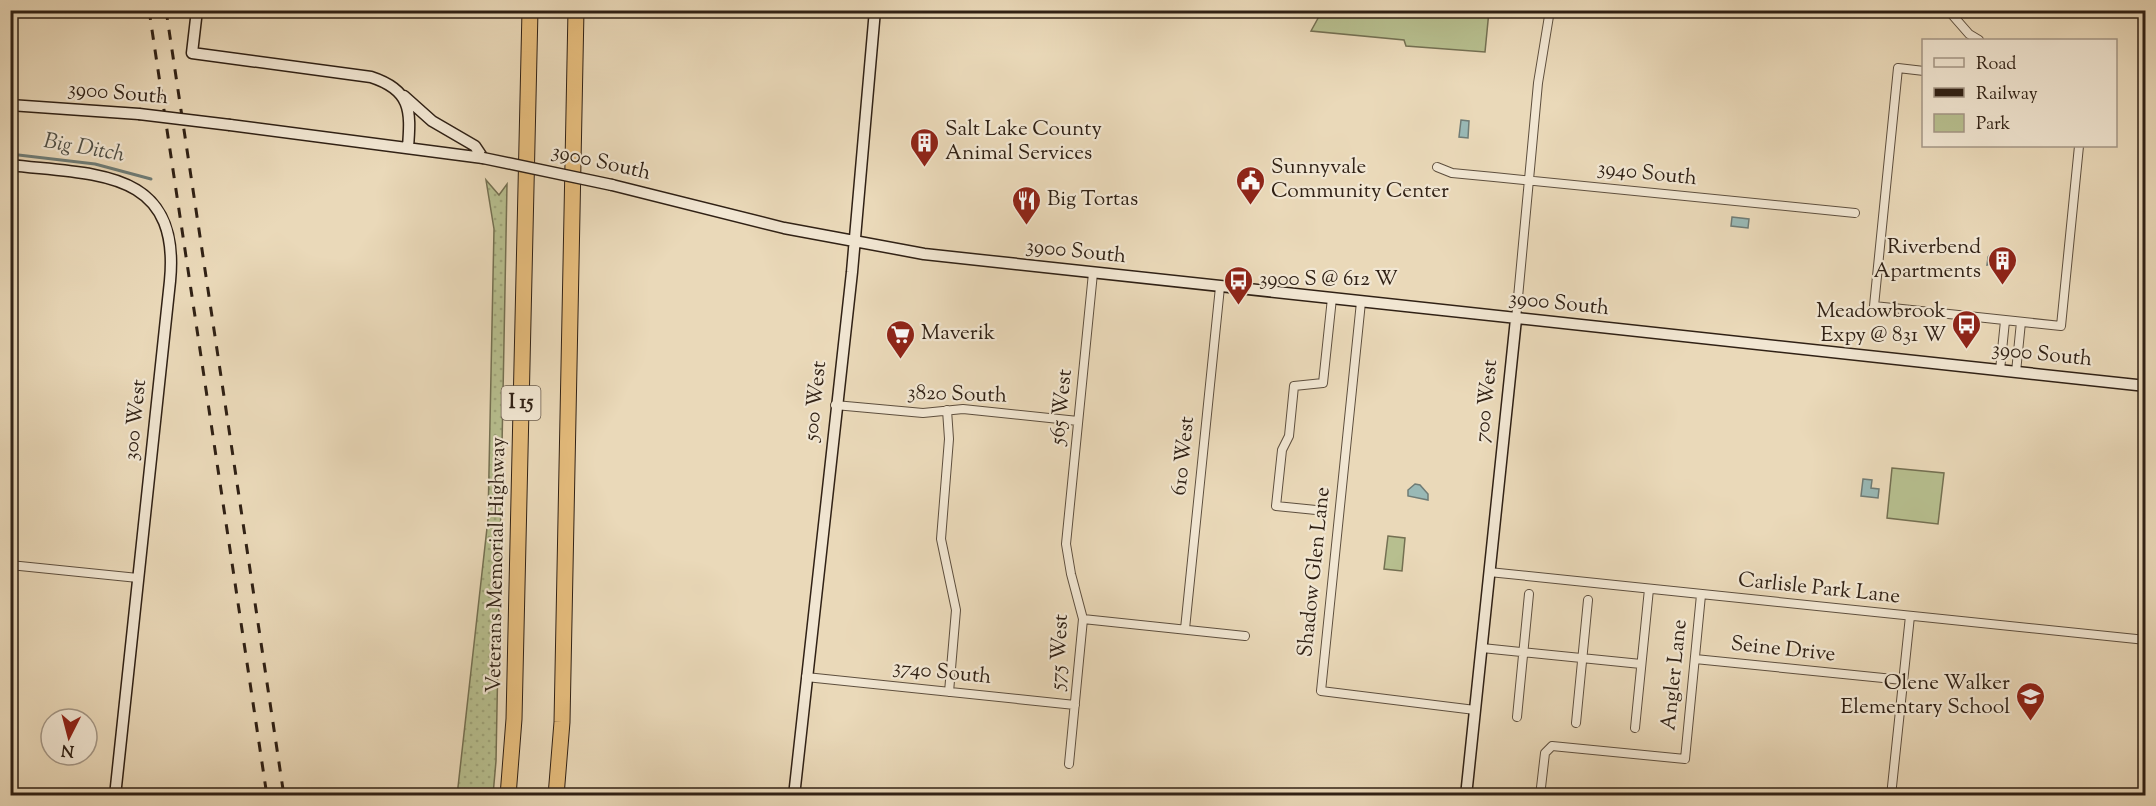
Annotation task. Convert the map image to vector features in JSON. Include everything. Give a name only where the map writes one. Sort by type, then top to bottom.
[{"type":"highway","name":"Veterans Memorial Highway","points":[[508,795],[514,719],[530,10]]},
{"type":"highway","name":"I 15","points":[[556,795],[562,722],[576,10]]},
{"type":"main road","points":[[197,10],[192,53],[371,77],[388,84],[432,121],[475,146],[483,158]]},
{"type":"main road","name":"500 West","points":[[794,795],[853,243],[875,10]]},
{"type":"main road","points":[[403,96],[409,112],[408,147]]},
{"type":"main road","name":"3900 South","points":[[10,105],[139,114],[483,158],[612,185],[753,221],[853,243],[964,260],[2145,386]]},
{"type":"main road","name":"300 West","points":[[10,165],[79,173],[125,184],[150,198],[168,228],[172,265],[115,795]]},
{"type":"main road","name":"700 West","points":[[1466,795],[1516,319]]},
{"type":"street","name":"700 West","points":[[1516,319],[1538,83],[1550,10]]},
{"type":"street","points":[[1948,10],[1969,34],[1976,39]]},
{"type":"street","points":[[1922,71],[1898,68],[1874,306],[2061,326],[2079,147]]},
{"type":"street","name":"3940 South","points":[[1437,167],[1452,173],[1855,213]]},
{"type":"street","name":"565 West","points":[[1066,544],[1093,273]]},
{"type":"street","name":"610 West","points":[[1185,629],[1220,287]]},
{"type":"street","points":[[1316,510],[1276,506],[1282,450],[1289,436],[1294,386],[1323,383],[1332,298]]},
{"type":"street","name":"Shadow Glen Lane","points":[[1361,302],[1321,691],[1475,710]]},
{"type":"street","points":[[2000,370],[2005,321]]},
{"type":"street","points":[[2016,372],[2021,322]]},
{"type":"street","name":"3820 South","points":[[835,405],[923,413],[963,409],[1078,421]]},
{"type":"street","points":[[947,410],[948,439],[940,527],[945,564],[956,610],[949,692]]},
{"type":"street","name":"575 West","points":[[1066,544],[1083,619],[1069,764]]},
{"type":"street","points":[[10,565],[138,578]]},
{"type":"street","name":"Carlisle Park Lane","points":[[1489,572],[2145,640]]},
{"type":"street","points":[[1635,728],[1649,589]]},
{"type":"street","points":[[1517,717],[1529,594]]},
{"type":"street","name":"Angler Lane","points":[[1540,795],[1547,748],[1557,746],[1685,759],[1701,595]]},
{"type":"street","points":[[1576,723],[1588,600]]},
{"type":"street","points":[[1891,795],[1910,616]]},
{"type":"street","points":[[1083,619],[1245,636]]},
{"type":"street","points":[[1482,648],[1641,664]]},
{"type":"street","name":"Seine Drive","points":[[1695,659],[1903,680]]},
{"type":"street","name":"3740 South","points":[[806,677],[1075,705]]},
{"type":"green space","points":[[1322,11],[1489,11],[1485,52],[1406,46],[1404,40],[1311,31]]},
{"type":"green space","points":[[486,180],[499,195],[507,184],[496,761],[493,795],[457,796],[488,519],[494,229]]},
{"type":"green space","points":[[1892,468],[1944,473],[1938,524],[1887,518]]},
{"type":"green space","points":[[1388,536],[1405,538],[1402,571],[1384,569]]},
{"type":"water","points":[[1461,120],[1469,121],[1468,138],[1459,137]]},
{"type":"water","points":[[1732,217],[1749,219],[1748,228],[1731,226]]},
{"type":"water","points":[[1992,252],[2008,254],[2007,261],[1987,265],[1988,257]]},
{"type":"water","points":[[1863,479],[1872,480],[1871,488],[1879,489],[1878,498],[1861,496]]},
{"type":"water","points":[[1415,484],[1420,485],[1428,494],[1428,500],[1408,496],[1408,490]]},
{"type":"waterway","name":"Big Ditch","points":[[10,154],[95,164],[151,179]]},
{"type":"railway","points":[[149,10],[267,796]]},
{"type":"railway","points":[[166,10],[284,796]]},
{"type":"place","name":"Salt Lake County Animal Services","points":[[924,168]]},
{"type":"place","name":"Sunnyvale Community Center","points":[[1250,206]]},
{"type":"place","name":"Big Tortas","points":[[1026,226]]},
{"type":"place","name":"Riverbend Apartments","points":[[2002,286]]},
{"type":"place","name":"3900 S @ 612 W","points":[[1238,306]]},
{"type":"place","name":"Meadowbrook Expy @ 831 W","points":[[1967,350]]},
{"type":"place","name":"Maverik","points":[[900,360]]},
{"type":"place","name":"Olene Walker Elementary School","points":[[2031,722]]}]
